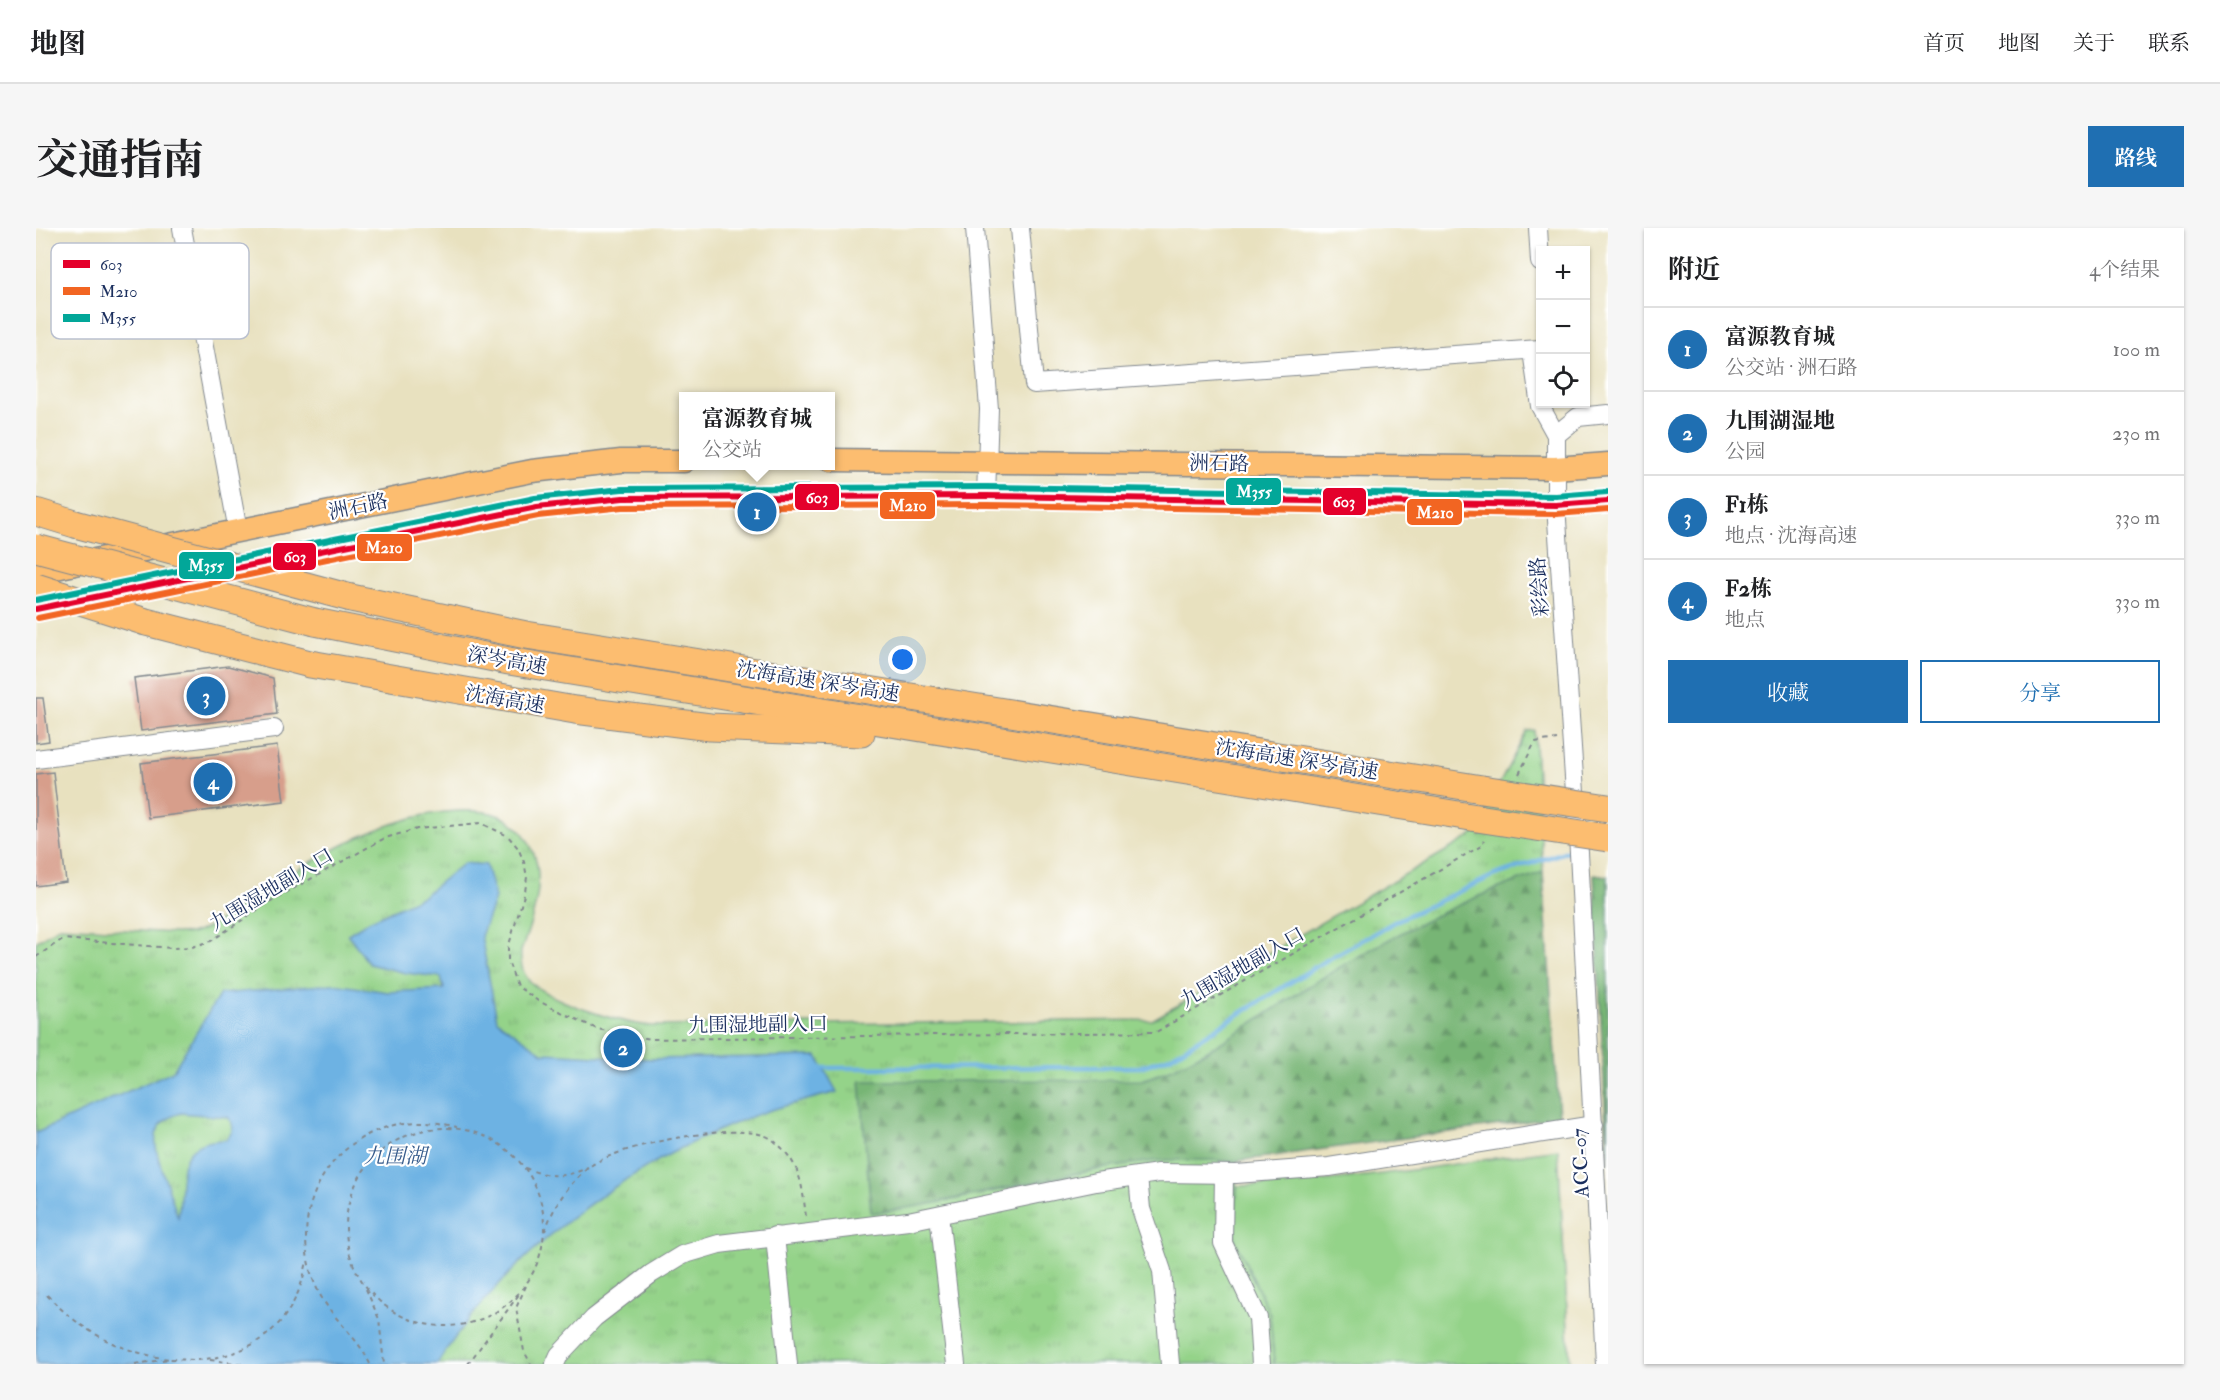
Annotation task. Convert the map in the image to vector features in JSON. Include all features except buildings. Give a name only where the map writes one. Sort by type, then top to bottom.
[{"type":"highway","name":"沈海高速 深岑高速","points":[[36,512],[351,598],[526,635],[1608,808]]},
{"type":"highway","name":"深岑高速","points":[[36,548],[315,622],[448,651],[985,738]]},
{"type":"highway","name":"沈海高速","points":[[36,587],[146,622],[310,664],[574,710],[710,727],[985,738]]},
{"type":"highway","name":"沈海高速 深岑高速","points":[[985,738],[1482,826],[1608,838]]},
{"type":"main road","name":"洲石路","points":[[835,460],[1555,468],[1608,464]]},
{"type":"main road","name":"洲石路","points":[[36,572],[532,471],[621,461],[679,461]]},
{"type":"main road","name":"洲石路","points":[[36,609],[537,507],[623,498],[986,496],[1556,505],[1608,501]]},
{"type":"street","points":[[182,228],[185,243]]},
{"type":"street","points":[[975,228],[988,390],[986,496]]},
{"type":"street","points":[[1020,228],[1034,384],[1536,350]]},
{"type":"street","points":[[1538,228],[1539,246]]},
{"type":"street","points":[[203,339],[238,531]]},
{"type":"street","points":[[1536,354],[1540,406],[1556,435],[1578,417],[1608,414]]},
{"type":"street","name":"彩绘路","points":[[1556,435],[1556,505],[1579,847],[1605,1364]]},
{"type":"street","points":[[36,759],[274,729]]},
{"type":"street","name":"ACC-07","points":[[1596,1042],[1608,1281]]},
{"type":"street","points":[[555,1364],[559,1355],[594,1318],[651,1274],[682,1255],[718,1244],[908,1221],[1096,1182],[1159,1173],[1224,1174],[1329,1167],[1594,1125]]},
{"type":"street","points":[[1224,1174],[1223,1243],[1258,1318],[1261,1364]]},
{"type":"street","points":[[1138,1176],[1141,1209],[1162,1270],[1170,1364]]},
{"type":"street","points":[[939,1215],[956,1364]]},
{"type":"street","points":[[775,1236],[788,1364]]},
{"type":"path","points":[[1514,784],[1535,742],[1572,736]]},
{"type":"path","name":"九围湿地副入口","points":[[36,957],[63,939],[172,948],[192,947],[211,941],[268,902],[385,838],[438,826],[482,823],[508,836],[518,848],[524,862],[525,892],[508,948],[508,961],[517,986],[537,1001],[597,1029],[651,1039],[1156,1032],[1481,846],[1482,826]]},
{"type":"path","points":[[370,1364],[357,1343],[325,1305],[312,1274],[308,1257],[306,1233],[309,1208],[317,1185],[331,1164],[348,1147],[368,1133],[407,1122],[439,1122],[486,1137],[508,1150],[525,1168],[536,1188],[543,1210],[544,1233]]},
{"type":"path","points":[[384,1364],[379,1319],[352,1261],[347,1236],[348,1210],[356,1185],[370,1163],[396,1142],[412,1134],[437,1128],[463,1129]]},
{"type":"path","points":[[525,1168],[542,1175],[559,1176],[577,1173],[614,1152],[643,1145],[717,1133],[748,1132],[772,1139],[801,1173],[808,1233]]},
{"type":"path","points":[[531,1364],[524,1351],[516,1308],[539,1258],[544,1233],[552,1213],[564,1194],[593,1165]]},
{"type":"path","points":[[197,1360],[237,1352],[272,1330],[297,1297],[308,1257]]},
{"type":"path","points":[[364,1285],[381,1303],[401,1316],[424,1324],[448,1326],[472,1323],[494,1314],[513,1299],[529,1280]]},
{"type":"path","points":[[468,1364],[529,1280]]},
{"type":"path","points":[[47,1295],[76,1323],[101,1339],[129,1351],[169,1359],[243,1364]]},
{"type":"path","points":[[135,1364],[169,1359]]},
{"type":"green space","points":[[1534,730],[1543,872],[1455,906],[1399,934],[1317,981],[1232,1036],[1188,1061],[1142,1080],[860,1081],[871,1213],[942,1202],[1119,1166],[1165,1160],[1237,1161],[1235,1240],[1270,1315],[1274,1364],[36,1364],[36,942],[60,926],[190,934],[219,921],[285,877],[357,838],[407,819],[433,814],[476,811],[500,816],[514,825],[521,831],[536,859],[538,890],[536,905],[521,951],[522,968],[527,978],[549,994],[584,1010],[622,1021],[651,1026],[1152,1020],[1472,836],[1527,731]]},
{"type":"green space","points":[[1543,872],[1559,1117],[1237,1161],[1158,1161],[1093,1170],[906,1209],[871,1213],[860,1080],[1142,1080],[1210,1049],[1317,981],[1399,934],[1455,906]]},
{"type":"green space","points":[[1594,874],[1608,876],[1608,1164],[1606,1124]]},
{"type":"green space","points":[[1558,1149],[1570,1364],[1274,1364],[1270,1315],[1235,1240],[1237,1186],[1358,1177]]},
{"type":"water","name":"九围湖","points":[[464,863],[486,865],[495,898],[481,936],[497,1020],[543,1053],[652,1059],[817,1056],[837,1092],[771,1110],[733,1124],[689,1144],[606,1193],[567,1222],[496,1288],[437,1364],[36,1364],[36,1133],[173,1071],[220,994],[333,984],[388,992],[444,989],[441,977],[406,973],[369,964],[348,934],[369,921],[423,896]],"holes":[[[181,1113],[228,1117],[233,1128],[226,1140],[196,1146],[188,1154],[182,1175],[178,1217],[158,1156],[157,1130],[170,1118]]]},
{"type":"waterway","points":[[820,1068],[1140,1067],[1170,1057],[1325,961],[1398,920],[1495,875],[1574,849]]},
{"type":"transit line","name":"M355","points":[[36,600],[535,498],[622,489],[986,487],[1556,496],[1607,492]]},
{"type":"transit line","name":"603","points":[[36,609],[537,507],[623,498],[986,496],[1556,505],[1608,501]]},
{"type":"transit line","name":"M210","points":[[38,618],[538,516],[623,507],[986,505],[1556,514],[1608,510]]},
{"type":"place","name":"富源教育城","points":[[757,512]]},
{"type":"place","name":"F1栋","points":[[206,696]]},
{"type":"place","name":"F2栋","points":[[213,782]]},
{"type":"place","name":"九围湖湿地","points":[[623,1048]]}]
